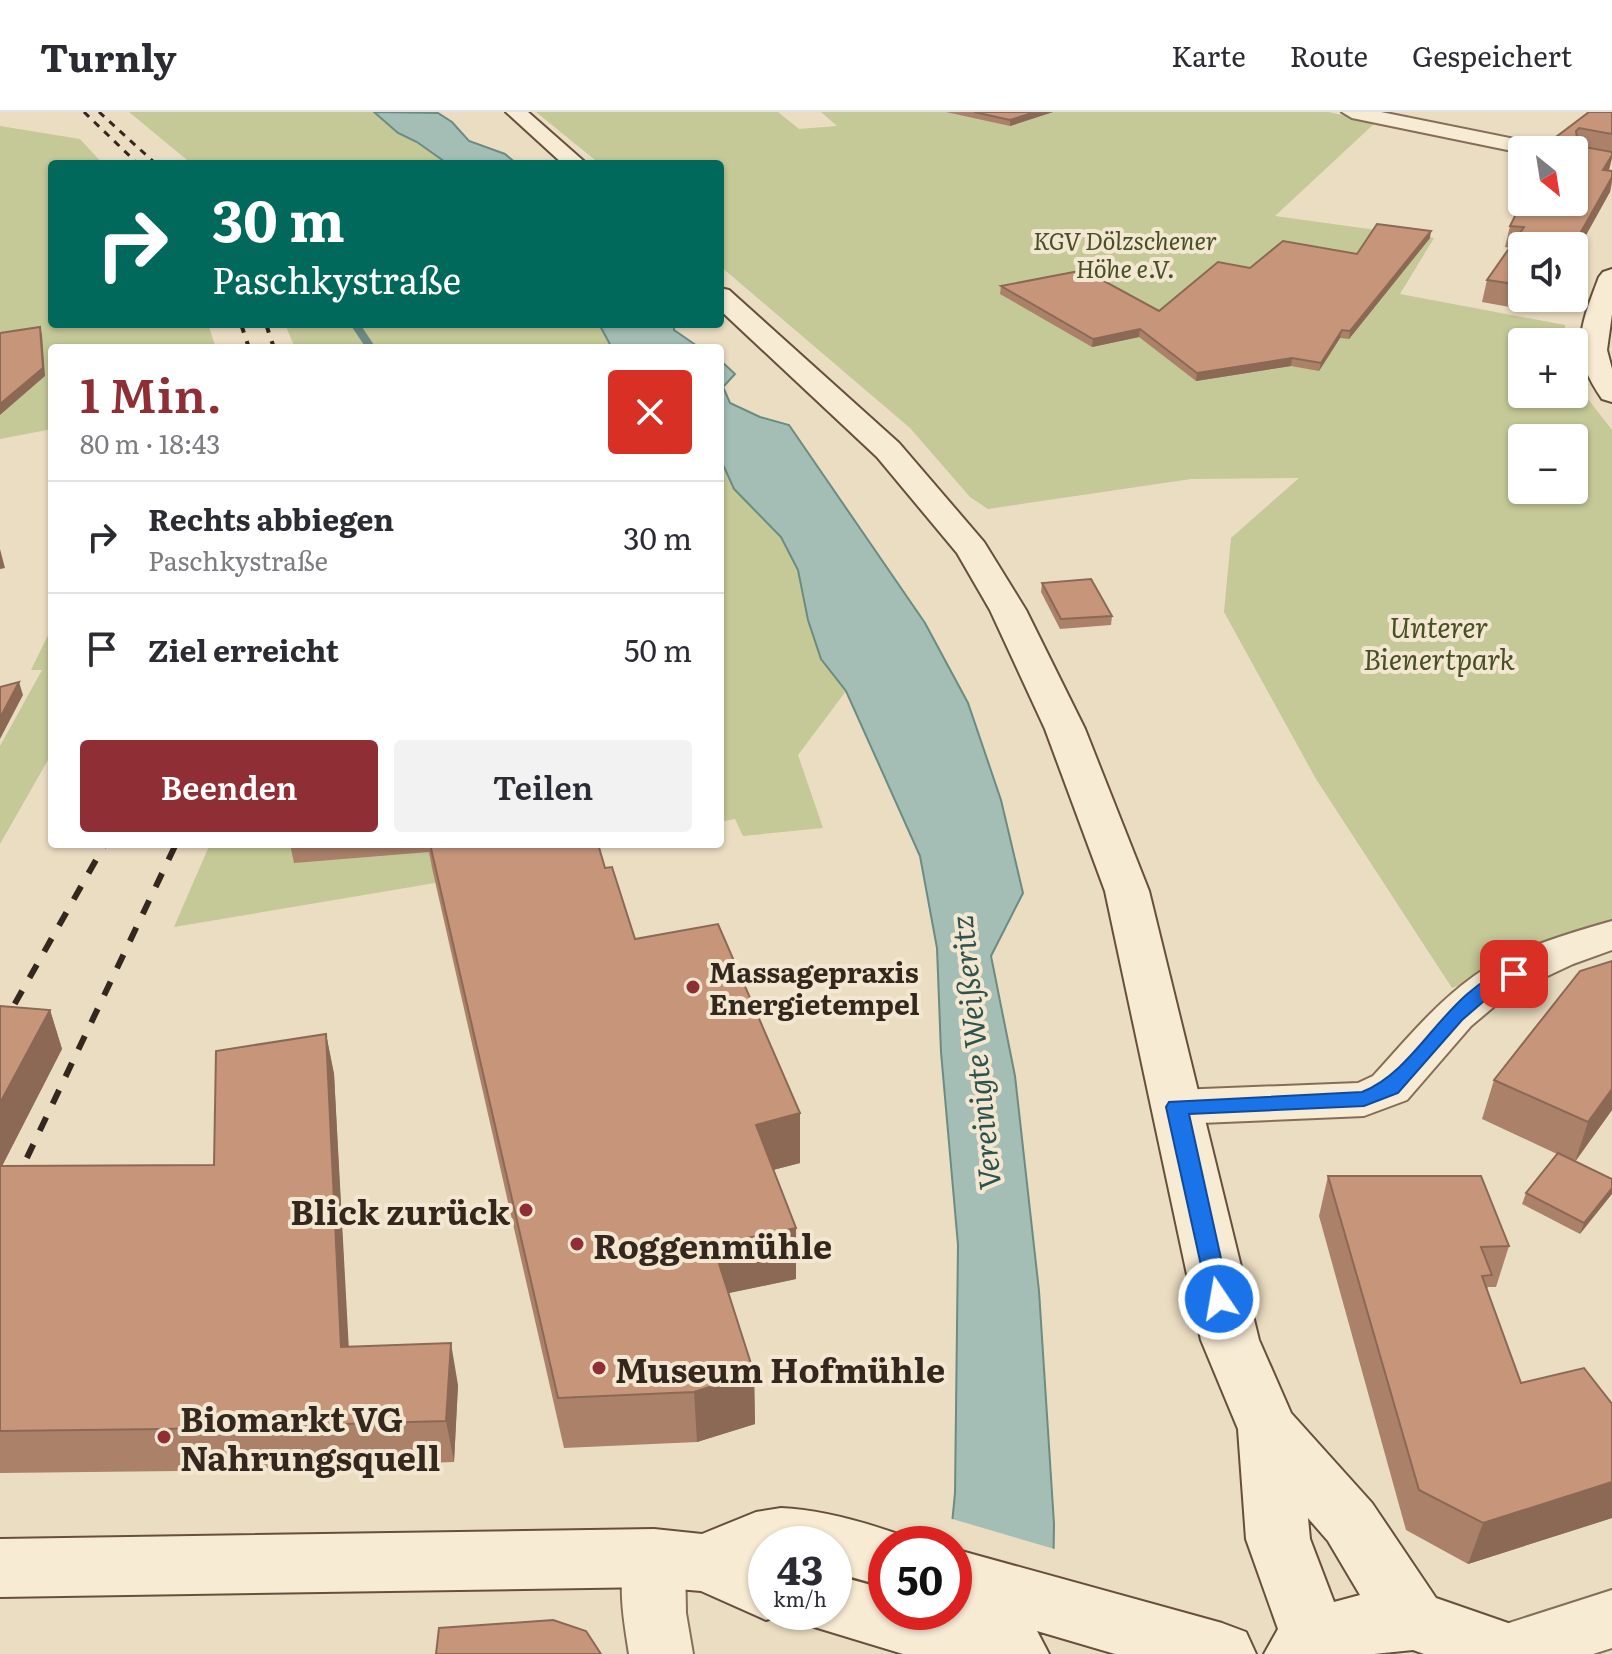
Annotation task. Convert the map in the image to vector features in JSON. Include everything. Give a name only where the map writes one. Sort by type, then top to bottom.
[{"type":"main road","points":[[516,112],[571,160]]},
{"type":"main road","points":[[1612,277],[1592,331],[1597,374],[1612,393]]},
{"type":"main road","points":[[724,300],[888,450],[972,549],[992,579],[1065,729],[1118,864],[1143,951],[1219,1299],[1230,1340],[1268,1429],[1278,1539],[1307,1647],[1360,1625],[1413,1620],[1508,1653]]},
{"type":"main road","points":[[1268,1429],[1350,1522],[1413,1620]]},
{"type":"main road","points":[[0,1568],[365,1560],[681,1560],[748,1540]]},
{"type":"main road","points":[[681,1560],[748,1584]]},
{"type":"main road","points":[[852,1569],[1015,1654]]},
{"type":"main road","points":[[972,1583],[1204,1650]]},
{"type":"street","points":[[1352,112],[1508,144]]},
{"type":"street","points":[[1177,1107],[1364,1099],[1390,1088],[1455,1015],[1493,984],[1557,954],[1612,935]]},
{"type":"street","points":[[661,1654],[654,1613],[681,1560]]},
{"type":"street","points":[[1508,1653],[1612,1619]]},
{"type":"green space","points":[[129,112],[374,112],[398,133],[442,160],[187,160]]},
{"type":"green space","points":[[536,112],[778,112],[799,129],[837,126],[821,112],[1328,112],[1376,122],[1275,216],[1434,238],[1400,294],[1565,325],[1565,328],[1508,328],[1508,408],[1588,408],[1588,399],[1612,430],[1612,928],[1452,988],[1316,779],[1224,612],[1231,538],[1299,478],[1191,479],[988,509],[970,497],[910,428],[724,269],[724,160],[595,160]]},
{"type":"green space","points":[[0,126],[80,139],[99,160],[48,160],[48,328],[209,328],[215,344],[48,344],[48,430],[0,439]]},
{"type":"green space","points":[[287,328],[601,328],[610,344],[293,344]]},
{"type":"green space","points":[[724,467],[734,489],[781,537],[798,570],[821,659],[846,691],[798,755],[823,828],[743,836],[735,819],[724,821]]},
{"type":"green space","points":[[48,635],[48,760],[0,844],[0,746],[42,670],[31,670]]},
{"type":"green space","points":[[208,848],[562,848],[435,883],[174,927]]},
{"type":"water","points":[[374,112],[438,113],[452,122],[469,141],[505,154],[512,160],[442,160],[398,133]]},
{"type":"water","points":[[601,328],[674,328],[694,344],[610,344]]},
{"type":"water","points":[[724,364],[735,374],[724,386]]},
{"type":"water","name":"Vereinigte Weißeritz","points":[[724,389],[730,403],[760,417],[789,425],[925,623],[968,703],[1001,800],[1023,893],[991,956],[1015,1076],[1039,1291],[1054,1524],[1052,1654],[972,1620],[972,1526],[952,1526],[955,1493],[958,1245],[941,1052],[937,948],[920,856],[846,691],[821,659],[808,620],[798,570],[781,537],[734,489],[724,467]]},
{"type":"pier","points":[[949,1518],[1058,1550],[1056,1654],[935,1654],[938,1630],[972,1630],[972,1526],[948,1526]]},
{"type":"building","points":[[974,112],[1035,112],[1010,120]]},
{"type":"building","points":[[1589,112],[1612,112],[1612,134],[1579,128],[1577,136],[1557,136]]},
{"type":"building","points":[[1588,148],[1612,152],[1603,170],[1612,171],[1612,177],[1581,232],[1521,232],[1524,227],[1510,226],[1515,216],[1588,216]]},
{"type":"building","points":[[1377,224],[1431,231],[1350,331],[1342,330],[1321,363],[1292,358],[1197,373],[1140,329],[1093,339],[1001,286],[1084,270],[1159,311],[1218,262],[1250,268],[1283,241],[1357,254]]},
{"type":"building","points":[[1508,250],[1508,283],[1487,280]]},
{"type":"building","points":[[40,327],[43,368],[0,404],[0,333]]},
{"type":"building","points":[[1091,579],[1112,616],[1061,619],[1042,583]]},
{"type":"building","points":[[19,682],[0,718],[0,687]]},
{"type":"building","points":[[431,848],[599,848],[605,868],[612,867],[635,939],[718,924],[800,1113],[756,1125],[796,1228],[713,1245],[754,1373],[694,1392],[558,1398]]},
{"type":"building","points":[[1612,961],[1612,1089],[1588,1122],[1494,1080],[1580,971]]},
{"type":"building","points":[[0,1006],[50,1010],[0,1103]]},
{"type":"building","points":[[326,1034],[341,1347],[451,1343],[446,1421],[0,1431],[0,1166],[214,1165],[216,1051]]},
{"type":"building","points":[[1558,1153],[1612,1179],[1612,1188],[1584,1223],[1526,1193]]},
{"type":"building","points":[[1328,1176],[1481,1176],[1509,1246],[1481,1247],[1492,1275],[1482,1276],[1521,1383],[1584,1368],[1612,1404],[1612,1482],[1483,1523],[1419,1490]]},
{"type":"building","points":[[553,1620],[586,1631],[601,1654],[436,1654],[439,1628]]},
{"type":"waterway","points":[[358,328],[368,344]]},
{"type":"railway","points":[[84,112],[134,160]]},
{"type":"railway","points":[[99,112],[152,160]]},
{"type":"railway","points":[[242,328],[248,344]]},
{"type":"railway","points":[[267,328],[273,344]]},
{"type":"railway","points":[[0,1030],[103,848]]},
{"type":"railway","points":[[14,1185],[174,848]]},
{"type":"railway","points":[[0,1215],[15,1183]]},
{"type":"place","name":"Massagepraxis Energietempel","points":[[693,987]]},
{"type":"place","name":"Blick zurück","points":[[526,1210]]},
{"type":"place","name":"Roggenmühle","points":[[577,1244]]},
{"type":"place","name":"Museum Hofmühle","points":[[599,1368]]},
{"type":"place","name":"Biomarkt VG Nahrungsquell","points":[[164,1437]]},
{"type":"route","points":[[1219,1299],[1177,1107],[1364,1099],[1390,1088],[1455,1015],[1493,984],[1514,974]]},
{"type":"park label","name":"KGV Dölzschener Höhe e.V.","points":[[1125,253]]},
{"type":"park label","name":"Unterer Bienertpark","points":[[1439,642]]}]
